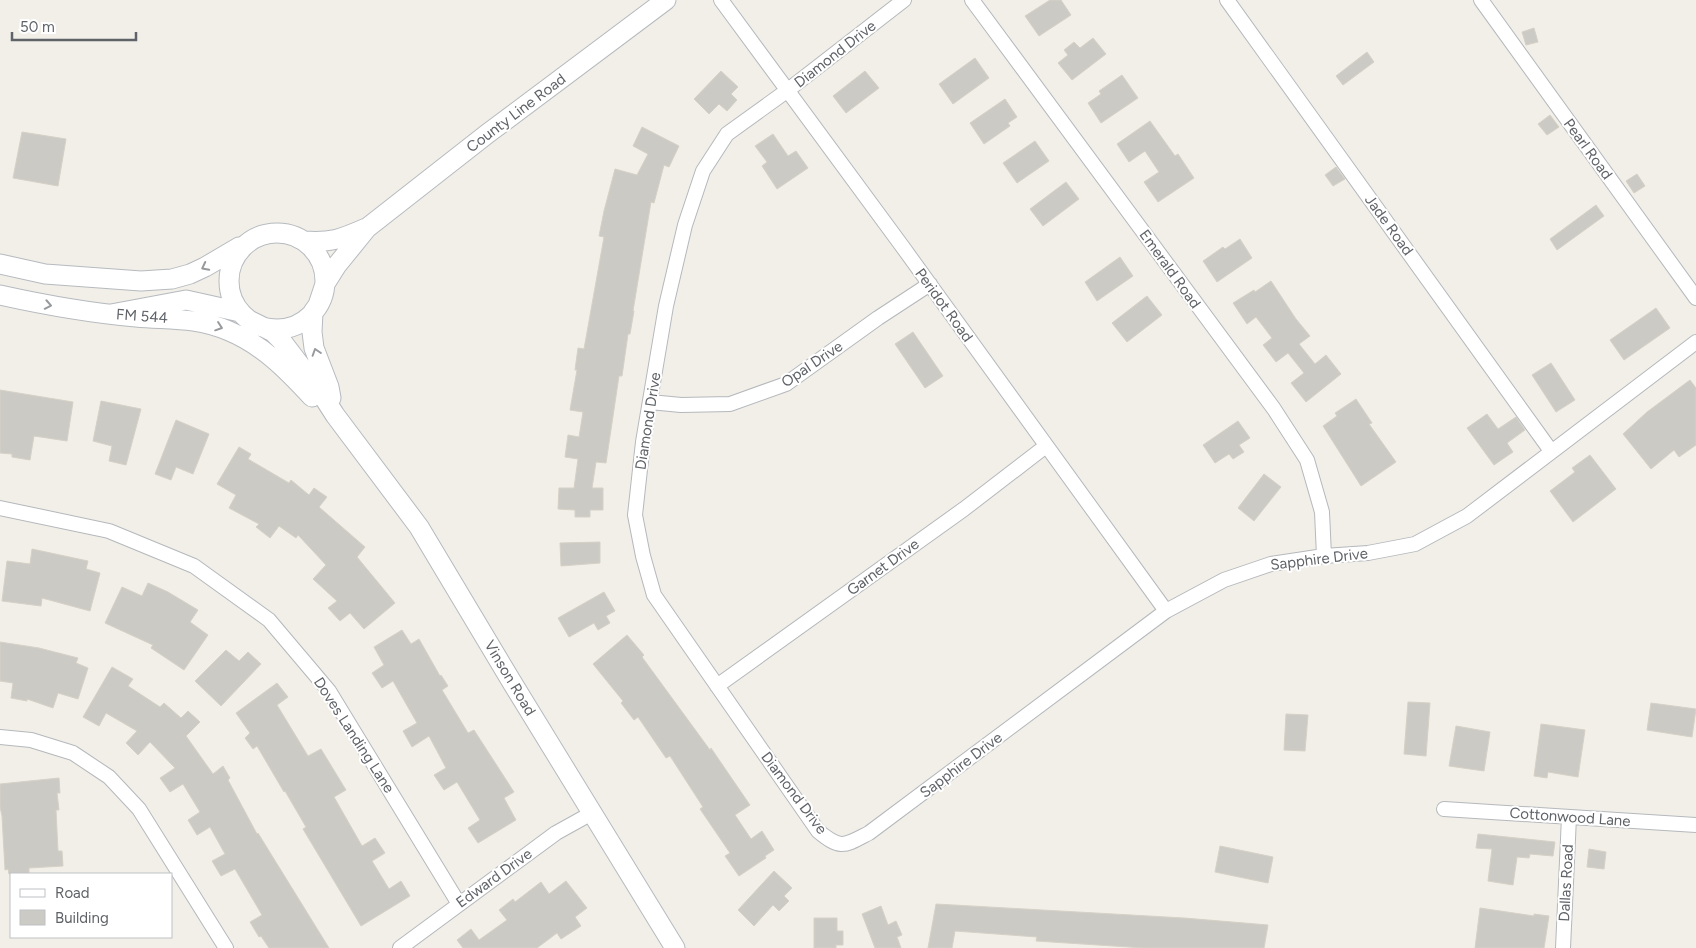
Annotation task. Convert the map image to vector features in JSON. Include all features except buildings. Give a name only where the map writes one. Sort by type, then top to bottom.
[{"type":"main road","name":"County Line Road","points":[[367,228],[486,134],[666,0]]},
{"type":"main road","points":[[304,241],[334,241],[367,228]]},
{"type":"main road","points":[[262,327],[280,329],[290,327],[306,319],[318,305],[325,284],[337,265],[367,228]]},
{"type":"main road","points":[[0,264],[45,274],[141,281],[172,279],[205,268],[260,235],[270,233],[291,234],[304,241],[316,252],[321,261],[325,284]]},
{"type":"main road","points":[[248,242],[236,254],[231,263],[229,273],[230,294],[240,312],[249,320],[273,332],[281,340],[319,390],[335,415]]},
{"type":"main road","name":"FM 544","points":[[0,296],[63,308],[111,314],[197,320],[231,331],[263,349],[314,400],[335,415]]},
{"type":"main road","points":[[111,314],[186,300],[240,312]]},
{"type":"main road","points":[[313,312],[312,332],[314,348],[329,387],[335,415]]},
{"type":"main road","name":"Vinson Road","points":[[335,415],[419,527],[674,948]]},
{"type":"street","name":"Peridot Road","points":[[721,0],[930,284],[1166,611]]},
{"type":"street","name":"Diamond Drive","points":[[869,833],[848,844],[833,843],[818,831],[654,595],[643,556],[635,515],[643,442],[666,306],[683,234],[703,171],[727,134],[788,90],[904,0]]},
{"type":"street","name":"Emerald Road","points":[[972,0],[1274,409],[1307,460],[1322,512],[1324,556]]},
{"type":"street","name":"Jade Road","points":[[1227,0],[1551,451]]},
{"type":"street","name":"Pearl Road","points":[[1481,0],[1696,298]]},
{"type":"street","name":"Opal Drive","points":[[650,402],[681,405],[730,404],[786,384],[878,318],[930,284]]},
{"type":"street","name":"Sapphire Drive","points":[[869,833],[1166,611],[1224,580],[1271,564],[1324,556],[1368,553],[1415,544],[1467,516],[1696,342]]},
{"type":"street","name":"Garnet Drive","points":[[717,686],[964,509],[1046,446]]},
{"type":"street","name":"Doves Landing Lane","points":[[0,508],[109,531],[194,566],[269,620],[328,691],[459,904]]},
{"type":"street","points":[[0,737],[32,740],[73,753],[109,777],[139,809],[226,948]]},
{"type":"street","name":"Cottonwood Lane","points":[[1444,809],[1696,825]]},
{"type":"street","name":"Edward Drive","points":[[400,948],[556,833],[592,813]]},
{"type":"street","name":"Dallas Road","points":[[1563,948],[1569,817]]}]
